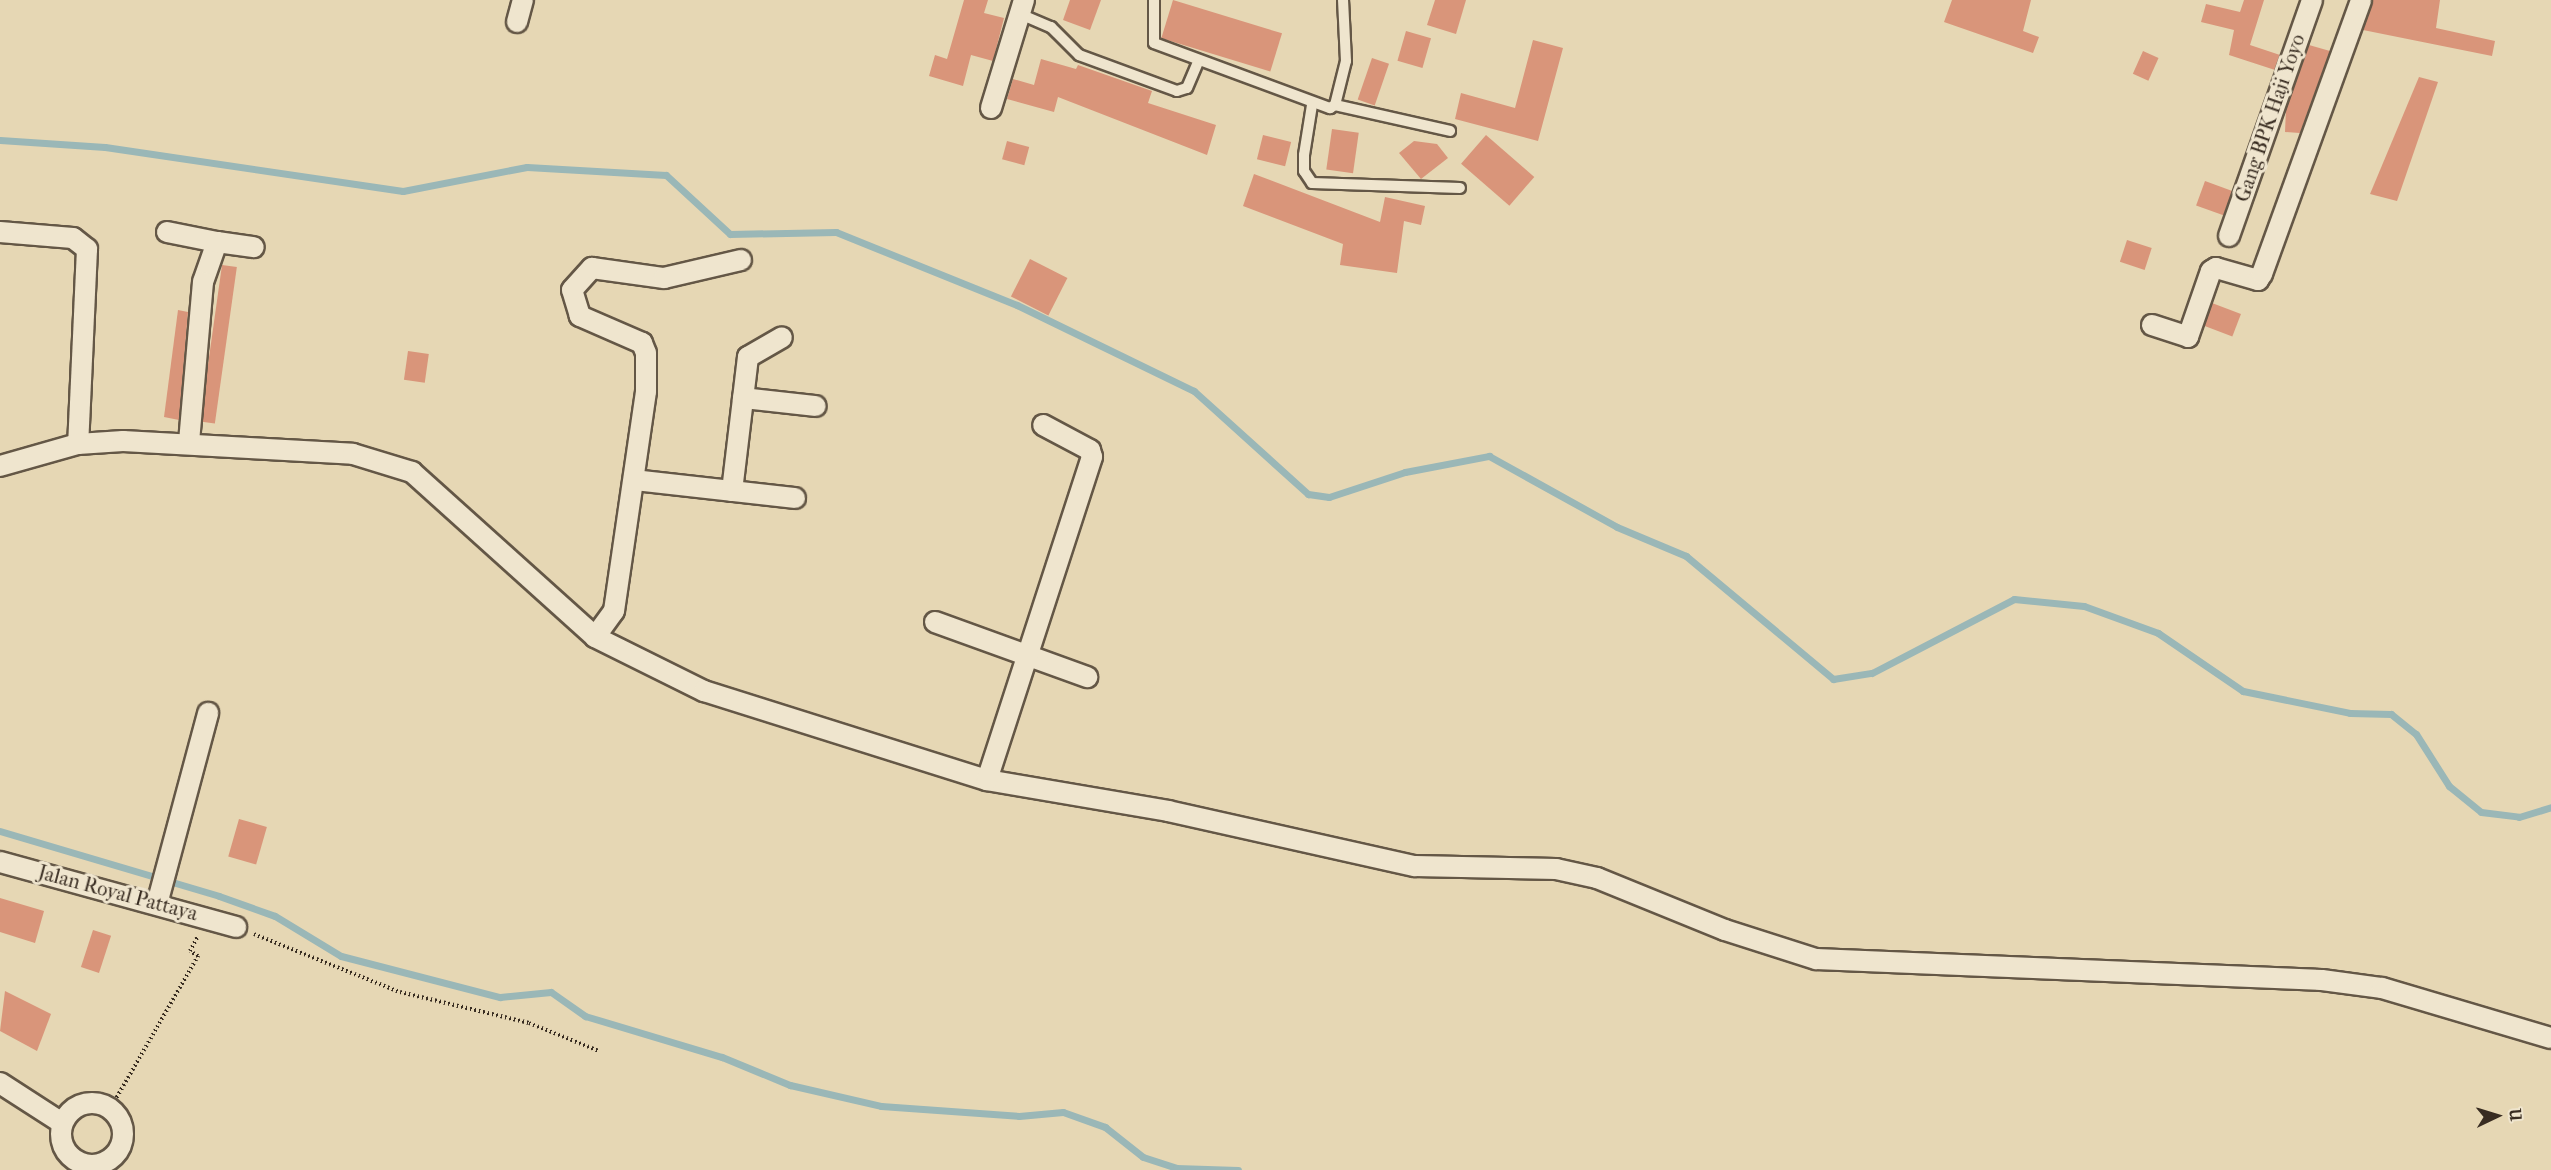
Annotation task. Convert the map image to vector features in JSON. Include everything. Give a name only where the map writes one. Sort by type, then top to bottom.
[{"type":"street","points":[[517,22],[523,0]]},
{"type":"street","name":"Gang BPK Haji Yoyo","points":[[2229,236],[2312,0]]},
{"type":"street","points":[[2152,325],[2188,337],[2211,271],[2216,268],[2258,280],[2262,274],[2361,0]]},
{"type":"street","points":[[991,108],[1022,7]]},
{"type":"street","points":[[0,232],[73,238],[87,249],[78,444]]},
{"type":"street","points":[[167,232],[254,247]]},
{"type":"street","points":[[189,443],[203,282],[217,242]]},
{"type":"street","points":[[595,637],[614,611],[634,480],[646,353],[642,344],[580,316],[574,306],[575,284],[592,268],[664,278],[741,260]]},
{"type":"street","points":[[732,491],[748,357],[782,337]]},
{"type":"street","points":[[743,398],[816,406]]},
{"type":"street","points":[[987,780],[1092,457],[1090,450],[1043,424]]},
{"type":"street","points":[[0,466],[78,444],[189,443],[353,454],[412,472],[595,637],[704,691],[987,780],[1168,811],[1392,862],[1556,869],[1597,878],[1725,930],[1816,958],[2322,980],[2382,988],[2551,1038]]},
{"type":"street","points":[[634,480],[795,498]]},
{"type":"street","points":[[935,622],[1087,677]]},
{"type":"street","points":[[158,904],[208,713]]},
{"type":"street","name":"Jalan Royal Pattaya","points":[[0,862],[209,917],[236,927]]},
{"type":"street","points":[[0,1083],[62,1123]]},
{"type":"street","points":[[84,1103],[110,1108],[122,1128],[119,1148],[95,1165],[73,1165],[62,1144],[62,1123],[84,1103]]},
{"type":"lane","points":[[1154,0],[1154,43],[1312,105],[1335,105],[1450,131]]},
{"type":"lane","points":[[1335,105],[1348,45],[1343,0]]},
{"type":"lane","points":[[1022,7],[1051,27],[1079,55],[1177,91],[1187,88],[1198,62]]},
{"type":"lane","points":[[1312,105],[1304,171],[1312,183],[1460,188]]},
{"type":"path","points":[[110,1108],[198,956],[190,951],[209,917]]},
{"type":"path","points":[[236,927],[400,992],[529,1023],[599,1051]]},
{"type":"building","points":[[964,0],[988,0],[984,13],[1004,18],[993,61],[971,55],[963,86],[929,76],[935,55],[947,59]]},
{"type":"building","points":[[1070,0],[1101,0],[1090,30],[1063,20]]},
{"type":"building","points":[[1173,0],[1282,33],[1270,72],[1161,38]]},
{"type":"building","points":[[1435,0],[1466,0],[1456,34],[1427,25]]},
{"type":"building","points":[[1952,0],[2031,0],[2023,31],[2039,37],[2033,53],[1944,22]]},
{"type":"building","points":[[2244,0],[2264,0],[2250,45],[2280,55],[2275,70],[2229,55],[2234,30],[2201,22],[2206,4],[2240,12]]},
{"type":"building","points":[[2373,0],[2440,0],[2436,28],[2495,41],[2492,56],[2363,30]]},
{"type":"building","points":[[1406,31],[1431,38],[1422,68],[1397,61]]},
{"type":"building","points":[[1533,40],[1563,48],[1538,141],[1455,119],[1461,93],[1515,108]]},
{"type":"building","points":[[2309,45],[2330,51],[2300,133],[2285,132],[2286,109]]},
{"type":"building","points":[[2143,51],[2159,58],[2148,81],[2133,74]]},
{"type":"building","points":[[1372,58],[1389,64],[1375,105],[1358,100]]},
{"type":"building","points":[[1041,59],[1076,69],[1078,65],[1152,91],[1148,103],[1216,125],[1207,155],[1058,97],[1054,112],[1007,99],[1013,79],[1034,85]]},
{"type":"building","points":[[2419,77],[2438,82],[2397,201],[2370,194]]},
{"type":"building","points":[[1332,129],[1359,133],[1353,173],[1326,170]]},
{"type":"building","points":[[1263,135],[1291,142],[1285,166],[1257,159]]},
{"type":"building","points":[[1486,135],[1534,177],[1509,206],[1461,164]]},
{"type":"building","points":[[1007,141],[1029,147],[1024,165],[1002,159]]},
{"type":"building","points":[[1414,141],[1437,144],[1448,158],[1421,179],[1399,153]]},
{"type":"building","points":[[1254,174],[1380,222],[1385,197],[1425,206],[1421,225],[1404,221],[1397,273],[1340,265],[1343,244],[1243,206]]},
{"type":"building","points":[[2205,181],[2232,191],[2223,215],[2196,205]]},
{"type":"building","points":[[2127,240],[2152,248],[2145,270],[2120,262]]},
{"type":"building","points":[[1030,259],[1067,278],[1048,315],[1011,296]]},
{"type":"building","points":[[222,265],[237,267],[215,424],[200,421]]},
{"type":"building","points":[[2212,303],[2241,314],[2232,337],[2203,325]]},
{"type":"building","points":[[178,310],[188,312],[179,420],[164,417]]},
{"type":"building","points":[[408,351],[429,354],[425,383],[404,380]]},
{"type":"building","points":[[239,819],[267,827],[256,864],[228,856]]},
{"type":"building","points":[[0,898],[44,911],[35,943],[0,932]]},
{"type":"building","points":[[93,930],[111,936],[99,973],[81,967]]},
{"type":"building","points":[[5,991],[51,1014],[37,1051],[0,1031]]},
{"type":"waterway","points":[[0,140],[105,147],[403,191],[527,167],[666,175],[730,234],[836,232],[1017,305],[1194,391],[1308,494],[1329,497],[1405,472],[1489,456],[1617,527],[1686,556],[1833,679],[1872,673],[2014,599],[2084,606],[2158,633],[2243,691],[2350,713],[2391,714],[2416,734],[2449,786],[2481,812],[2519,817],[2551,807]]},
{"type":"waterway","points":[[0,831],[219,896],[275,916],[341,956],[500,997],[551,992],[585,1016],[722,1057],[790,1085],[881,1106],[1019,1116],[1063,1112],[1105,1127],[1143,1157],[1176,1168],[1238,1170]]}]
